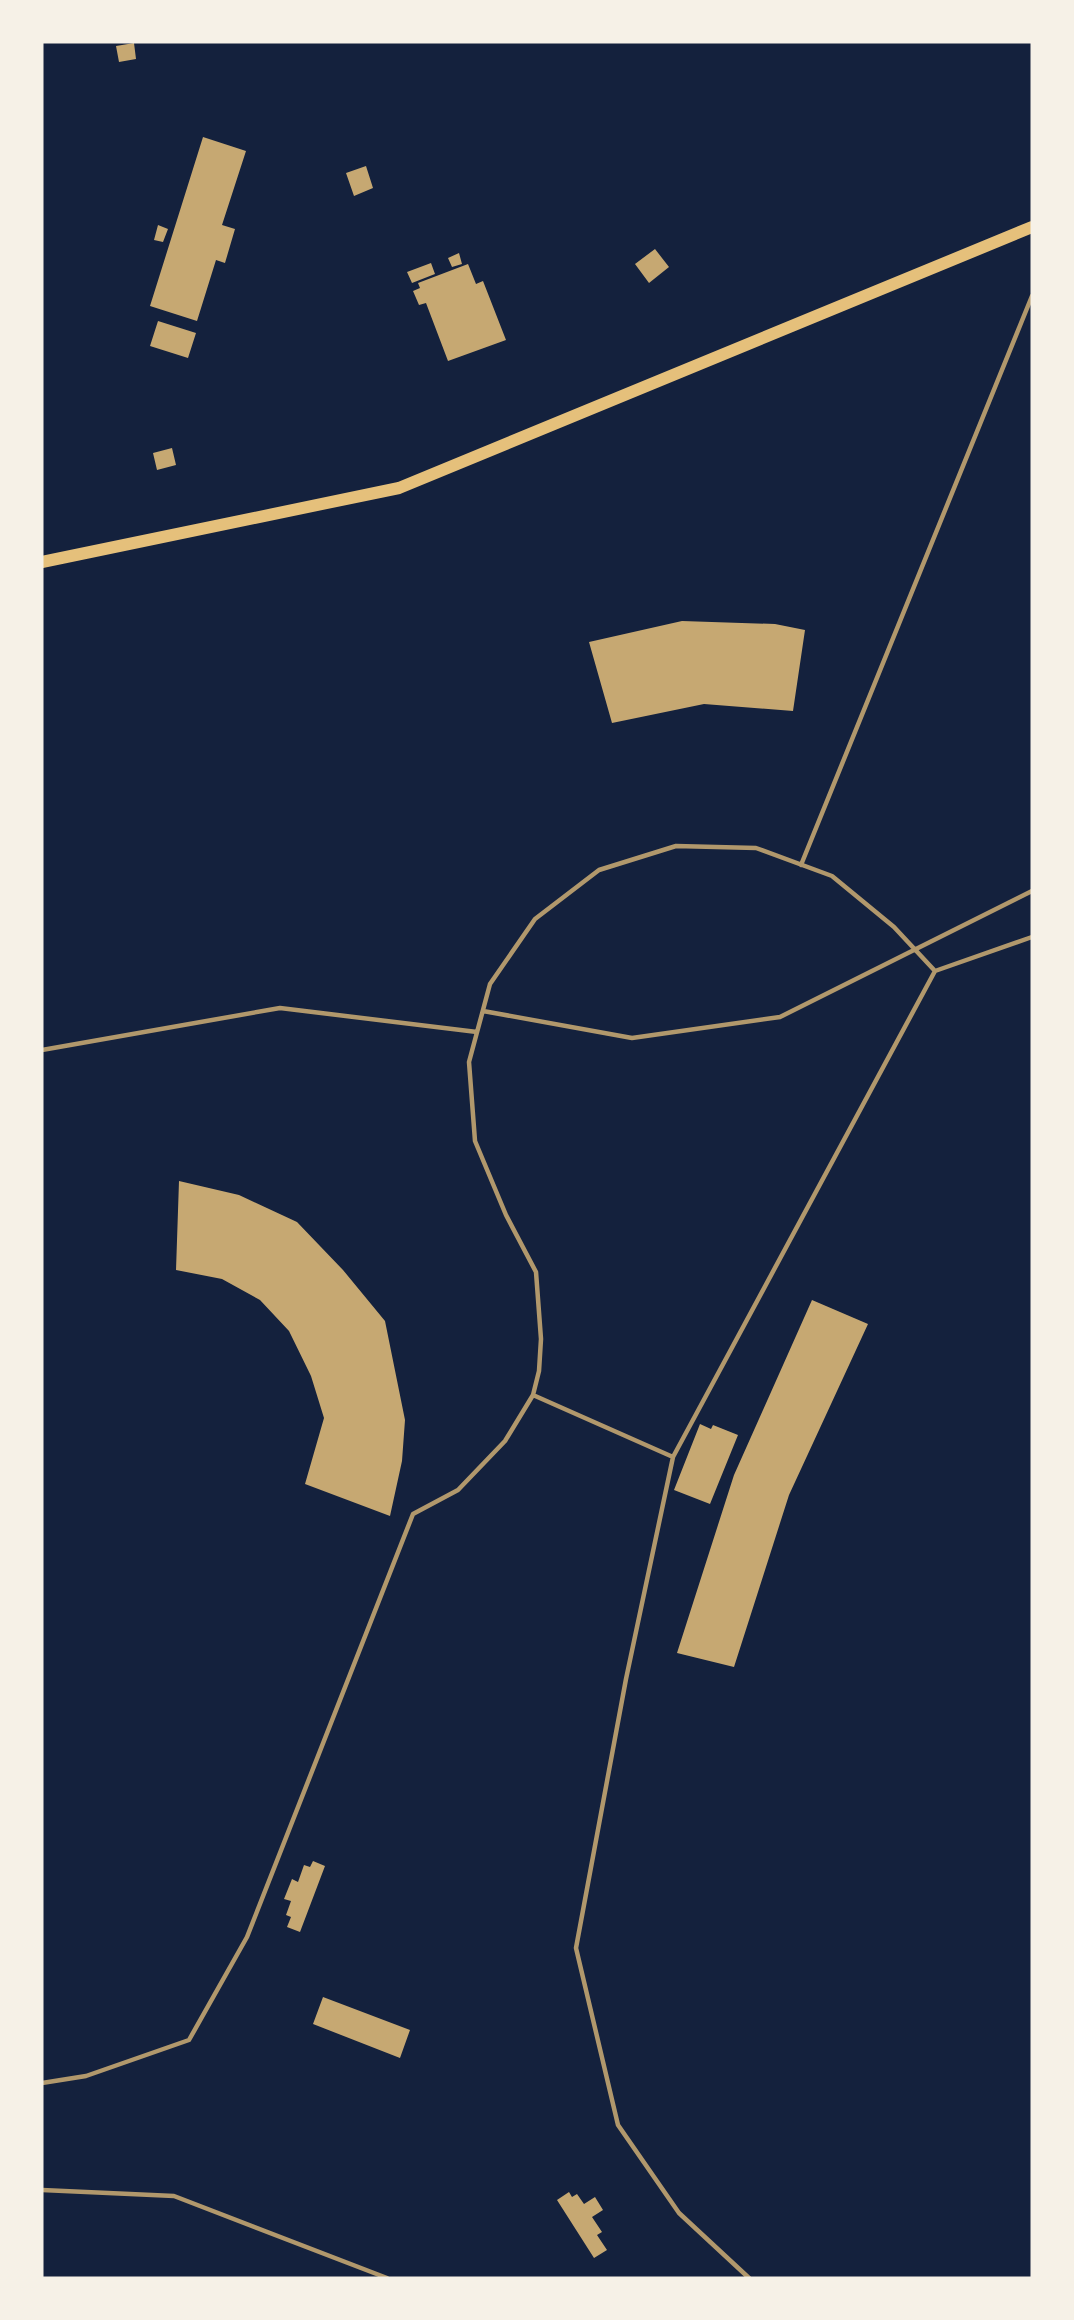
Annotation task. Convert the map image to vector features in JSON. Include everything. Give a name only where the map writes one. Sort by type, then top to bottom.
[{"type":"main road","points":[[42,562],[399,488],[1032,227]]},
{"type":"lane","points":[[801,865],[1032,296]]},
{"type":"lane","points":[[42,2083],[86,2076],[189,2040],[247,1937],[413,1514],[458,1490],[505,1441],[533,1395],[539,1371],[541,1339],[536,1272],[506,1215],[475,1141],[469,1062],[490,984],[535,919],[599,870],[676,846],[756,848],[832,876],[894,927],[935,971]]},
{"type":"lane","points":[[483,1011],[632,1038],[780,1017],[1032,891]]},
{"type":"lane","points":[[749,2278],[679,2213],[618,2125],[576,1948],[626,1679],[673,1457],[935,971],[1032,937]]},
{"type":"lane","points":[[42,1050],[279,1008],[477,1032]]},
{"type":"lane","points":[[533,1395],[673,1457]]},
{"type":"lane","points":[[42,2190],[174,2196],[387,2278]]},
{"type":"building","points":[[134,43],[136,59],[119,62],[116,46]]},
{"type":"building","points":[[203,137],[246,151],[222,225],[235,229],[225,263],[216,260],[197,321],[150,306]]},
{"type":"building","points":[[366,166],[373,188],[354,196],[346,173]]},
{"type":"building","points":[[158,225],[168,229],[163,242],[154,240]]},
{"type":"building","points":[[655,249],[669,267],[649,283],[635,264]]},
{"type":"building","points":[[459,253],[462,264],[452,267],[448,258]]},
{"type":"building","points":[[431,263],[435,274],[412,283],[407,272]]},
{"type":"building","points":[[468,264],[476,284],[483,281],[506,340],[448,361],[426,303],[419,305],[413,291],[420,288],[418,283]]},
{"type":"building","points":[[158,321],[196,333],[188,358],[150,346]]},
{"type":"building","points":[[172,448],[176,465],[157,470],[153,453]]},
{"type":"building","points":[[682,621],[775,624],[805,630],[793,711],[704,704],[612,723],[589,642]]},
{"type":"building","points":[[179,1181],[239,1195],[297,1222],[343,1270],[385,1321],[405,1420],[402,1461],[390,1516],[305,1484],[324,1418],[311,1376],[289,1331],[260,1300],[222,1279],[176,1270]]},
{"type":"building","points":[[812,1300],[868,1324],[789,1495],[734,1667],[677,1653],[734,1475]]},
{"type":"building","points":[[700,1424],[711,1429],[713,1425],[738,1435],[710,1504],[674,1490]]},
{"type":"building","points":[[313,1861],[325,1866],[300,1932],[287,1927],[291,1917],[286,1915],[291,1901],[284,1899],[292,1879],[298,1882],[304,1865],[310,1867]]},
{"type":"building","points":[[323,1997],[410,2030],[400,2058],[313,2024]]},
{"type":"building","points":[[569,2192],[572,2197],[577,2194],[584,2204],[595,2197],[603,2210],[592,2217],[602,2232],[597,2235],[607,2250],[594,2258],[557,2200]]}]
